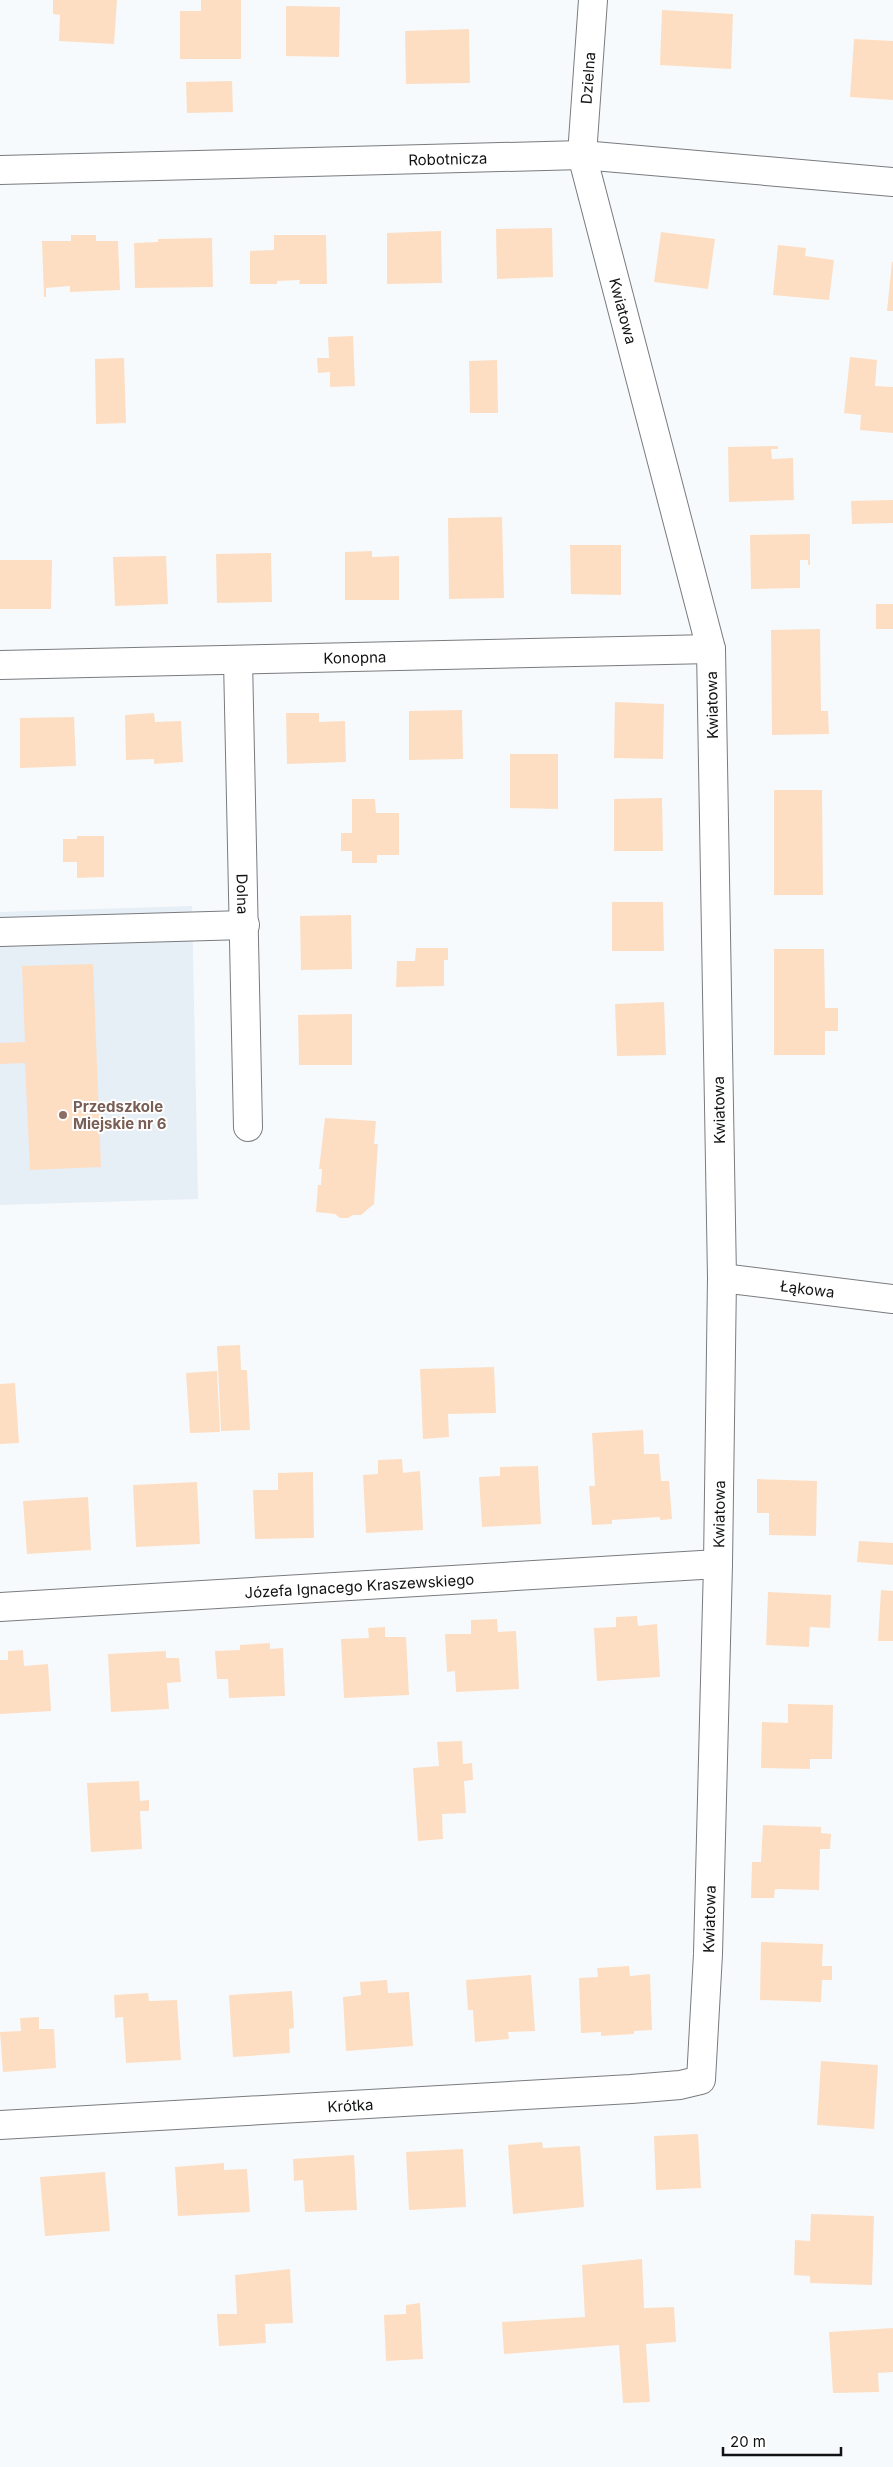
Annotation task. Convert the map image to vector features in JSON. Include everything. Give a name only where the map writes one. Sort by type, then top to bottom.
[{"type":"street","name":"Dzielna","points":[[582,155],[593,0]]},
{"type":"street","name":"Robotnicza","points":[[0,170],[582,155],[893,182]]},
{"type":"street","name":"Kwiatowa","points":[[582,155],[711,649],[722,1278],[718,1564],[708,1954],[701,2080]]},
{"type":"street","name":"Konopna","points":[[0,665],[711,649]]},
{"type":"street","name":"Dolna","points":[[238,660],[248,1127]]},
{"type":"street","points":[[0,932],[245,925]]},
{"type":"street","name":"Łąkowa","points":[[722,1278],[893,1299]]},
{"type":"street","name":"Józefa Ignacego Kraszewskiego","points":[[0,1607],[718,1564]]},
{"type":"street","name":"Krótka","points":[[0,2125],[631,2089],[680,2085],[701,2080]]},
{"type":"shaded area","points":[[192,906],[198,1199],[0,1205],[0,912]]},
{"type":"building","points":[[53,0],[117,0],[114,44],[59,41],[60,15],[53,14]]},
{"type":"building","points":[[201,0],[241,0],[241,59],[180,59],[180,11],[201,11]]},
{"type":"building","points":[[286,6],[340,7],[339,57],[286,56]]},
{"type":"building","points":[[662,10],[733,14],[731,69],[660,65]]},
{"type":"building","points":[[469,29],[470,83],[406,84],[405,31]]},
{"type":"building","points":[[854,39],[893,41],[893,100],[850,97]]},
{"type":"building","points":[[232,81],[233,112],[187,113],[186,82]]},
{"type":"building","points":[[552,228],[553,277],[497,279],[496,229]]},
{"type":"building","points":[[441,231],[442,283],[387,284],[387,233]]},
{"type":"building","points":[[661,232],[715,239],[708,289],[654,282]]},
{"type":"building","points":[[71,235],[96,235],[96,241],[118,241],[120,290],[70,292],[70,286],[46,288],[46,297],[44,297],[42,241],[71,241]]},
{"type":"building","points":[[274,235],[326,235],[327,284],[299,284],[300,280],[277,281],[277,284],[250,284],[250,251],[274,250]]},
{"type":"building","points":[[212,238],[213,287],[135,288],[134,243],[158,242],[158,239]]},
{"type":"building","points":[[778,245],[806,248],[805,256],[834,260],[829,300],[773,295]]},
{"type":"building","points":[[892,262],[893,311],[887,311]]},
{"type":"building","points":[[353,336],[355,386],[330,387],[330,372],[318,373],[317,358],[329,358],[328,337]]},
{"type":"building","points":[[850,357],[877,360],[875,386],[893,387],[893,433],[860,430],[861,415],[844,413]]},
{"type":"building","points":[[124,358],[126,423],[96,424],[95,359]]},
{"type":"building","points":[[497,360],[498,413],[470,413],[469,361]]},
{"type":"building","points":[[778,446],[778,449],[771,449],[772,459],[793,458],[794,500],[729,502],[728,447]]},
{"type":"building","points":[[893,500],[893,523],[852,524],[851,501]]},
{"type":"building","points":[[502,517],[504,598],[449,599],[448,518]]},
{"type":"building","points":[[810,534],[810,565],[808,565],[808,560],[800,560],[800,588],[751,589],[750,535]]},
{"type":"building","points":[[570,545],[621,545],[621,595],[571,594]]},
{"type":"building","points":[[372,551],[372,557],[399,556],[399,600],[345,600],[345,552]]},
{"type":"building","points":[[271,553],[272,602],[217,603],[216,554]]},
{"type":"building","points":[[166,556],[168,604],[115,606],[113,557]]},
{"type":"building","points":[[0,560],[52,560],[51,609],[0,609]]},
{"type":"building","points":[[876,604],[893,604],[893,629],[876,629]]},
{"type":"building","points":[[820,629],[821,711],[828,711],[829,734],[772,735],[771,630]]},
{"type":"building","points":[[615,702],[664,704],[663,759],[614,758]]},
{"type":"building","points":[[462,710],[463,759],[409,760],[409,711]]},
{"type":"building","points":[[154,713],[155,722],[181,721],[183,762],[154,764],[154,759],[126,760],[125,715]]},
{"type":"building","points":[[286,713],[319,713],[319,722],[345,721],[346,762],[287,764]]},
{"type":"building","points":[[74,717],[76,766],[20,768],[20,718]]},
{"type":"building","points":[[510,754],[558,754],[558,809],[510,808]]},
{"type":"building","points":[[774,790],[822,790],[823,895],[774,895]]},
{"type":"building","points":[[662,798],[663,851],[614,851],[614,799]]},
{"type":"building","points":[[352,799],[375,799],[376,813],[399,813],[399,855],[377,855],[377,863],[352,863],[352,851],[341,851],[341,833],[352,833]]},
{"type":"building","points":[[77,836],[104,836],[104,877],[77,878],[77,862],[63,862],[63,839],[77,839]]},
{"type":"building","points":[[612,902],[663,902],[664,951],[612,951]]},
{"type":"building","points":[[351,915],[352,969],[301,970],[300,916]]},
{"type":"building","points":[[416,948],[448,948],[448,960],[444,960],[444,986],[396,987],[397,961],[415,961]]},
{"type":"building","points":[[774,949],[824,949],[825,1008],[838,1008],[838,1031],[825,1031],[825,1055],[774,1055]]},
{"type":"building","name":"Przedszkole Miejskie nr 6","points":[[93,964],[101,1167],[30,1170],[25,1063],[0,1064],[0,1043],[25,1042],[22,966]]},
{"type":"building","points":[[664,1002],[666,1055],[617,1056],[615,1004]]},
{"type":"building","points":[[352,1014],[352,1065],[299,1065],[298,1015]]},
{"type":"building","points":[[325,1118],[376,1121],[374,1144],[378,1144],[374,1204],[361,1215],[340,1218],[335,1214],[316,1212],[318,1185],[321,1185],[322,1169],[319,1169]]},
{"type":"building","points":[[240,1345],[241,1370],[247,1370],[250,1430],[221,1431],[217,1346]]},
{"type":"building","points":[[494,1367],[496,1413],[448,1414],[449,1437],[423,1439],[420,1369]]},
{"type":"building","points":[[217,1371],[220,1432],[190,1433],[186,1373]]},
{"type":"building","points":[[15,1383],[19,1443],[0,1444],[0,1384]]},
{"type":"building","points":[[643,1430],[644,1454],[659,1454],[661,1481],[669,1481],[672,1519],[660,1520],[660,1517],[612,1520],[612,1524],[592,1525],[589,1486],[595,1486],[592,1433]]},
{"type":"building","points":[[402,1459],[403,1473],[420,1471],[423,1530],[366,1533],[363,1475],[378,1474],[378,1460]]},
{"type":"building","points":[[538,1466],[541,1524],[482,1527],[479,1477],[500,1476],[500,1467]]},
{"type":"building","points":[[313,1472],[314,1538],[255,1539],[253,1490],[278,1490],[278,1473]]},
{"type":"building","points":[[757,1479],[817,1481],[816,1536],[769,1535],[769,1513],[757,1513]]},
{"type":"building","points":[[197,1482],[200,1544],[136,1547],[133,1485]]},
{"type":"building","points":[[88,1497],[91,1550],[27,1554],[23,1501]]},
{"type":"building","points":[[859,1541],[893,1543],[893,1565],[857,1562]]},
{"type":"building","points":[[881,1590],[893,1591],[893,1641],[878,1641]]},
{"type":"building","points":[[768,1592],[831,1595],[830,1628],[810,1627],[809,1647],[766,1645]]},
{"type":"building","points":[[637,1616],[638,1626],[657,1624],[660,1677],[597,1681],[594,1628],[616,1627],[616,1617]]},
{"type":"building","points":[[497,1619],[498,1632],[516,1631],[519,1689],[456,1692],[455,1671],[447,1672],[445,1634],[471,1634],[471,1620]]},
{"type":"building","points":[[385,1627],[385,1637],[406,1637],[409,1695],[344,1698],[341,1639],[369,1638],[368,1628]]},
{"type":"building","points":[[270,1643],[270,1649],[283,1648],[285,1696],[229,1698],[228,1679],[217,1679],[215,1651],[240,1650],[240,1645]]},
{"type":"building","points":[[23,1650],[24,1666],[48,1664],[51,1711],[0,1714],[0,1660],[8,1660],[8,1651]]},
{"type":"building","points":[[166,1651],[166,1658],[179,1658],[181,1682],[167,1683],[169,1709],[111,1712],[108,1654]]},
{"type":"building","points":[[788,1704],[833,1705],[832,1759],[810,1759],[810,1769],[761,1768],[762,1722],[788,1723]]},
{"type":"building","points":[[462,1741],[463,1764],[472,1763],[473,1780],[464,1781],[466,1813],[442,1814],[443,1839],[418,1841],[413,1768],[439,1766],[437,1742]]},
{"type":"building","points":[[139,1781],[140,1801],[149,1800],[149,1811],[140,1811],[142,1849],[91,1852],[87,1783]]},
{"type":"building","points":[[763,1825],[821,1827],[821,1833],[831,1834],[830,1849],[820,1849],[819,1890],[775,1889],[774,1898],[751,1898],[752,1862],[761,1862]]},
{"type":"building","points":[[761,1942],[823,1944],[822,1966],[832,1966],[832,1980],[822,1980],[821,2002],[760,2000]]},
{"type":"building","points":[[629,1966],[630,1976],[650,1974],[652,2030],[634,2031],[634,2034],[601,2036],[601,2032],[581,2033],[579,1978],[598,1977],[597,1968]]},
{"type":"building","points":[[531,1975],[535,2031],[508,2032],[509,2039],[475,2042],[473,2010],[468,2010],[466,1980]]},
{"type":"building","points":[[387,1980],[388,1993],[409,1992],[413,2046],[346,2051],[343,1997],[361,1995],[360,1982]]},
{"type":"building","points":[[292,1991],[294,2028],[289,2029],[290,2053],[233,2057],[229,1995]]},
{"type":"building","points":[[148,1993],[149,2001],[177,2000],[181,2060],[126,2063],[123,2017],[115,2018],[114,1995]]},
{"type":"building","points":[[39,2017],[39,2029],[54,2029],[56,2068],[3,2072],[0,2032],[21,2031],[20,2018]]},
{"type":"building","points":[[821,2061],[878,2065],[874,2129],[817,2125]]},
{"type":"building","points":[[698,2134],[701,2188],[656,2190],[654,2136]]},
{"type":"building","points":[[542,2142],[543,2148],[580,2146],[584,2207],[513,2214],[508,2145]]},
{"type":"building","points":[[463,2149],[466,2207],[409,2210],[406,2152]]},
{"type":"building","points":[[354,2155],[357,2210],[305,2212],[303,2180],[294,2181],[293,2159]]},
{"type":"building","points":[[224,2163],[224,2170],[247,2169],[250,2212],[178,2216],[175,2167]]},
{"type":"building","points":[[105,2172],[110,2231],[45,2236],[40,2177]]},
{"type":"building","points":[[811,2214],[874,2216],[872,2285],[810,2283],[810,2276],[794,2275],[795,2240],[810,2241]]},
{"type":"building","points":[[642,2259],[644,2308],[674,2307],[676,2342],[646,2344],[650,2402],[623,2403],[619,2345],[504,2354],[502,2322],[585,2317],[582,2265]]},
{"type":"building","points":[[290,2269],[293,2323],[265,2324],[266,2343],[219,2346],[217,2314],[237,2314],[235,2275]]},
{"type":"building","points":[[420,2303],[423,2359],[386,2361],[384,2315],[406,2314],[406,2305]]},
{"type":"building","points":[[893,2328],[893,2372],[878,2373],[879,2392],[833,2393],[829,2332]]},
{"type":"place","name":"Przedszkole Miejskie nr 6","points":[[63,1115]]}]
